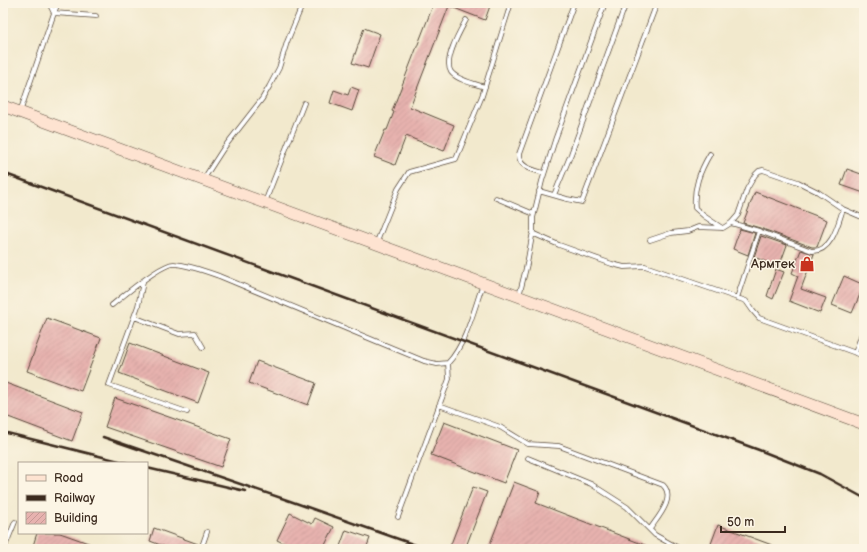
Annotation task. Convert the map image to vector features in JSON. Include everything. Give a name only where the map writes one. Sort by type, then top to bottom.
[{"type":"main road","points":[[3,106],[864,424]]},
{"type":"lane","points":[[50,3],[54,12]]},
{"type":"lane","points":[[20,112],[58,3]]},
{"type":"lane","points":[[203,180],[223,149],[262,99],[269,87],[279,68],[287,42],[303,3]]},
{"type":"lane","points":[[376,244],[398,189],[409,172],[456,159],[485,87],[511,3]]},
{"type":"lane","points":[[544,173],[522,164],[519,160],[519,154],[574,3]]},
{"type":"lane","points":[[519,297],[527,264],[534,214],[544,173],[605,3]]},
{"type":"lane","points":[[554,195],[571,154],[626,3]]},
{"type":"lane","points":[[539,191],[582,202],[657,3]]},
{"type":"lane","points":[[54,12],[96,16]]},
{"type":"lane","points":[[466,20],[450,52],[450,71],[454,75],[468,82],[485,87]]},
{"type":"lane","points":[[265,203],[304,103]]},
{"type":"lane","points":[[710,154],[701,170],[695,189],[695,208],[704,216],[723,228]]},
{"type":"lane","points":[[650,240],[672,233],[688,231],[698,226],[723,228],[731,223],[738,215],[755,175],[759,171],[763,170],[798,182],[818,192],[843,209],[864,218]]},
{"type":"lane","points":[[496,198],[534,214]]},
{"type":"lane","points":[[731,223],[760,231],[818,252],[828,244],[834,234],[843,209]]},
{"type":"lane","points":[[737,298],[760,231]]},
{"type":"lane","points":[[532,234],[612,264],[624,267],[645,266],[746,301],[759,318],[864,356]]},
{"type":"lane","points":[[112,305],[160,269],[172,264],[195,268],[219,276],[424,361],[437,364],[448,363],[456,355],[483,283]]},
{"type":"lane","points":[[143,281],[138,306],[109,385],[187,412]]},
{"type":"lane","points":[[134,317],[179,334],[195,333],[203,347]]},
{"type":"lane","points":[[856,352],[864,328]]},
{"type":"lane","points":[[398,517],[449,379],[448,363]]},
{"type":"lane","points":[[439,405],[500,427],[528,444],[559,446],[663,485],[668,490],[668,497],[662,511],[650,529]]},
{"type":"lane","points":[[528,458],[591,484],[627,507],[655,535],[680,549]]},
{"type":"lane","points":[[4,549],[15,522]]},
{"type":"lane","points":[[201,549],[207,532]]},
{"type":"building","points":[[434,3],[491,3],[485,20],[449,6],[410,107],[454,125],[444,151],[406,136],[395,165],[374,157],[385,130],[387,130],[394,112],[392,111]]},
{"type":"building","points":[[364,28],[380,34],[368,68],[352,63]]},
{"type":"building","points":[[351,87],[359,90],[352,111],[330,103],[334,90],[348,95]]},
{"type":"building","points":[[847,169],[864,175],[864,193],[841,185]]},
{"type":"building","points":[[755,192],[827,220],[817,247],[812,247],[743,223]]},
{"type":"building","points":[[740,229],[755,233],[748,255],[733,249]]},
{"type":"building","points":[[761,236],[787,245],[779,267],[754,257]]},
{"type":"building","points":[[801,250],[814,254],[801,289],[826,298],[820,313],[789,301],[798,276],[792,273]]},
{"type":"building","points":[[776,269],[784,272],[773,299],[767,296]]},
{"type":"building","points":[[844,276],[864,285],[852,313],[832,305]]},
{"type":"building","points":[[47,318],[101,338],[81,391],[27,371]]},
{"type":"building","points":[[130,343],[209,373],[198,403],[119,373]]},
{"type":"building","points":[[257,361],[316,383],[308,405],[249,383]]},
{"type":"building","points":[[3,382],[83,412],[72,441],[3,415]]},
{"type":"building","points":[[115,398],[231,439],[221,467],[105,427]]},
{"type":"building","points":[[444,422],[517,450],[504,483],[431,455]]},
{"type":"building","points":[[514,482],[540,492],[536,503],[655,549],[488,549]]},
{"type":"building","points":[[473,487],[487,492],[465,549],[449,549]]},
{"type":"building","points":[[290,513],[312,524],[315,518],[334,527],[323,549],[311,549],[299,543],[295,549],[277,540]]},
{"type":"building","points":[[718,525],[780,548],[780,549],[709,549]]},
{"type":"building","points":[[154,528],[198,544],[196,549],[171,549],[150,541]]},
{"type":"building","points":[[346,530],[370,538],[366,549],[339,549]]},
{"type":"building","points":[[37,534],[63,534],[91,544],[90,549],[32,549]]},
{"type":"railway","points":[[3,173],[759,450],[820,474],[864,498]]},
{"type":"railway","points":[[3,432],[123,462]]},
{"type":"railway","points":[[103,437],[427,549]]},
{"type":"railway","points":[[148,468],[245,491]]},
{"type":"railway","points":[[403,547],[408,549]]},
{"type":"place","name":"Армтек","points":[[807,264]]}]
